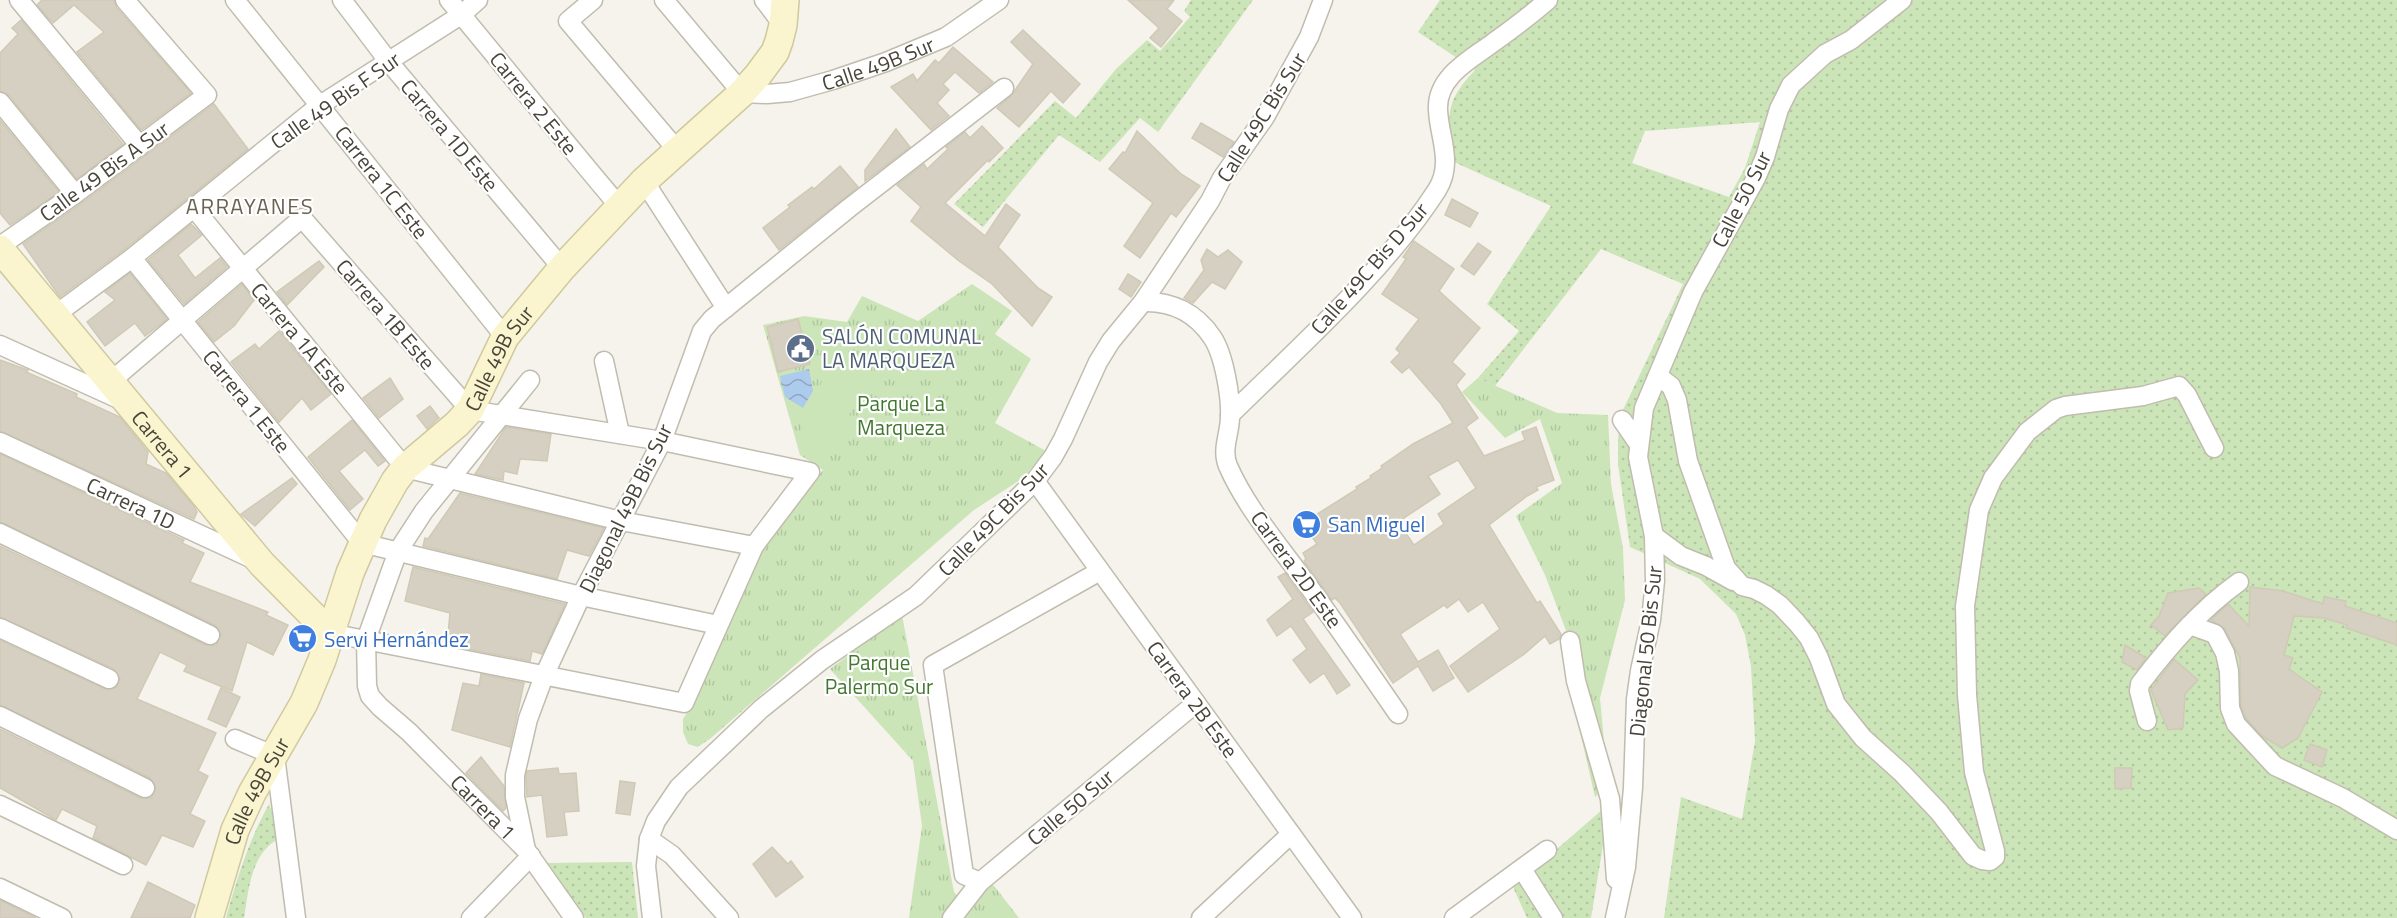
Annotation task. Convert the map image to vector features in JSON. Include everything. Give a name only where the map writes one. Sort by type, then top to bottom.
[{"type":"street","points":[[20,0],[140,146]]},
{"type":"street","name":"Calle 49 Bis A Sur","points":[[0,248],[207,95],[125,0]]},
{"type":"street","name":"Carrera 1C Este","points":[[235,0],[505,337]]},
{"type":"street","name":"Carrera 1D Este","points":[[342,0],[389,62],[562,268]]},
{"type":"street","name":"Carrera 2 Este","points":[[449,0],[619,206]]},
{"type":"street","name":"Calle 49 Bis F Sur","points":[[55,315],[132,258],[320,105],[461,15],[478,0]]},
{"type":"street","points":[[593,0],[568,21],[677,150]]},
{"type":"street","points":[[664,0],[742,93],[775,52],[784,12],[764,0]]},
{"type":"street","name":"Calle 49B Sur","points":[[209,918],[235,830],[252,793],[275,756],[311,687],[362,543],[383,500],[405,468],[470,410],[505,337],[562,268],[644,181],[742,93],[790,92],[886,62],[946,37],[999,0]]},
{"type":"street","name":"Calle 49C Bis Sur","points":[[649,839],[656,821],[679,788],[761,709],[822,660],[916,596],[1035,481],[1063,439],[1098,362],[1111,341],[1143,302],[1210,201],[1222,178],[1265,117],[1309,37],[1323,0]]},
{"type":"street","name":"Calle 49C Bis D Sur","points":[[1230,415],[1355,290],[1405,233],[1438,188],[1445,168],[1446,154],[1437,108],[1449,79],[1471,56],[1491,44],[1547,0]]},
{"type":"street","name":"Calle 50 Sur","points":[[1638,442],[1644,408],[1693,292],[1756,178],[1765,157],[1779,109],[1791,85],[1825,54],[1851,40],[1902,0]]},
{"type":"street","name":"Diagonal 49B Bis Sur","points":[[529,853],[515,797],[515,775],[528,719],[544,676],[581,596],[662,441],[697,340],[712,319],[849,208],[1004,88]]},
{"type":"street","points":[[0,102],[75,194]]},
{"type":"street","points":[[644,181],[726,308]]},
{"type":"street","name":"Carrera 1A Este","points":[[194,208],[405,468]]},
{"type":"street","name":"Carrera 1B Este","points":[[243,270],[302,218],[470,410]]},
{"type":"street","name":"Carrera 1","points":[[0,248],[262,564],[330,633]]},
{"type":"street","name":"Carrera 1 Este","points":[[132,258],[362,543]]},
{"type":"street","points":[[110,381],[243,270]]},
{"type":"street","points":[[1143,302],[1173,305],[1187,312],[1213,338],[1222,362],[1230,415]]},
{"type":"street","points":[[0,345],[128,402]]},
{"type":"street","points":[[604,361],[620,434]]},
{"type":"street","points":[[1658,376],[1671,386],[1677,400],[1688,461],[1725,568],[1742,586]]},
{"type":"street","name":"Calle 49B Sur","points":[[366,640],[398,552],[424,511],[530,380]]},
{"type":"street","points":[[1654,536],[1681,556],[1706,566],[1742,586],[1754,589],[1780,605],[1809,638],[1836,704],[1863,738],[1902,773],[1939,812],[1973,856],[1990,861],[1995,857],[1995,851],[1974,772],[1967,695],[1965,606],[1979,510],[1993,478],[2027,432],[2056,409],[2143,396],[2179,386],[2187,395],[2214,448]]},
{"type":"street","points":[[330,633],[684,703],[754,546],[810,472],[662,441],[470,410]]},
{"type":"street","name":"Carrera 2D Este","points":[[1230,415],[1229,432],[1224,445],[1225,457],[1234,477],[1264,525],[1398,714]]},
{"type":"street","points":[[1622,420],[1638,442]]},
{"type":"street","name":"Carrera 1D","points":[[0,442],[262,564]]},
{"type":"street","name":"Diagonal 50 Bis Sur","points":[[1618,896],[1626,867],[1633,788],[1636,699],[1653,603],[1654,536],[1643,489],[1638,442]]},
{"type":"street","points":[[405,468],[621,521],[754,546]]},
{"type":"street","name":"Carrera 2B Este","points":[[1035,481],[1352,918]]},
{"type":"street","points":[[0,533],[210,635]]},
{"type":"street","points":[[362,543],[581,596],[718,625]]},
{"type":"street","points":[[980,882],[964,875],[933,665],[1100,571]]},
{"type":"street","points":[[2147,722],[2139,691],[2140,684],[2177,636],[2222,594],[2240,582]]},
{"type":"street","points":[[2190,624],[2215,634],[2226,653],[2230,708],[2236,724],[2275,766],[2343,798],[2397,830]]},
{"type":"street","points":[[0,628],[109,679]]},
{"type":"street","name":"Carrera 1","points":[[366,640],[367,686],[370,696],[529,853],[574,918]]},
{"type":"street","points":[[1570,641],[1576,681],[1610,799],[1618,896],[1615,918]]},
{"type":"street","name":"Calle 50 Sur","points":[[952,918],[980,882],[1196,703]]},
{"type":"street","points":[[0,716],[145,788]]},
{"type":"street","points":[[234,739],[275,756],[296,918]]},
{"type":"street","points":[[0,805],[123,866]]},
{"type":"street","points":[[1201,918],[1291,834]]},
{"type":"street","points":[[652,918],[646,866],[649,839],[672,855],[729,918]]},
{"type":"street","points":[[1454,918],[1547,850]]},
{"type":"street","points":[[471,918],[529,853]]},
{"type":"street","points":[[1522,869],[1553,918]]},
{"type":"street","points":[[0,888],[62,918]]},
{"type":"green space","points":[[1191,0],[1253,0],[1158,132],[1140,118],[1100,162],[1059,135],[983,227],[954,204],[1055,101],[1076,118],[1116,69],[1147,40],[1160,51],[1190,17],[1184,11]]},
{"type":"green space","points":[[1440,0],[2397,0],[2397,918],[1664,918],[1681,797],[1742,819],[1755,741],[1751,666],[1745,635],[1736,614],[1700,579],[1630,547],[1618,464],[1618,439],[1622,412],[1683,284],[1601,249],[1495,386],[1478,378],[1519,331],[1487,304],[1551,206],[1454,162],[1449,123],[1452,103],[1464,82],[1475,70],[1418,32]],"holes":[[[1760,122],[1745,168],[1729,197],[1632,163],[1645,131]]]},
{"type":"green space","name":"Parque La Marqueza","points":[[972,284],[1012,311],[995,334],[1031,359],[995,423],[1046,451],[1023,478],[974,510],[711,738],[698,747],[688,744],[683,732],[683,719],[699,694],[761,550],[823,470],[800,455],[763,325],[804,316],[847,322],[862,296],[918,321]]},
{"type":"green space","points":[[832,357],[867,372],[833,454],[798,439]]},
{"type":"green space","points":[[1478,378],[1557,413],[1608,415],[1611,484],[1623,548],[1625,600],[1600,698],[1608,785],[1595,797],[1567,675],[1570,641],[1545,575],[1516,516],[1562,483],[1540,419],[1505,438],[1462,392]]},
{"type":"green space","name":"Parque Palermo Sur","points":[[902,615],[954,892],[968,907],[991,882],[1019,918],[909,918],[922,826],[913,761],[830,669]]},
{"type":"green space","points":[[1610,803],[1591,918],[1527,918],[1513,887]]},
{"type":"green space","points":[[269,804],[282,837],[264,851],[258,861],[250,883],[244,918],[226,918],[244,860]]},
{"type":"green space","points":[[632,862],[638,918],[586,918],[544,863]]},
{"type":"water","points":[[809,369],[813,391],[803,408],[785,397],[780,376]]},
{"type":"building","points":[[42,0],[114,0],[116,7],[191,93],[141,130],[77,52],[104,32],[74,5],[53,23],[37,5]]},
{"type":"building","points":[[1128,0],[1174,0],[1167,9],[1182,21],[1161,47],[1150,38],[1159,28]]},
{"type":"building","points":[[21,20],[123,144],[77,179],[9,95],[0,91],[0,53],[18,34],[12,28]]},
{"type":"building","points":[[1023,30],[1080,84],[1063,103],[1051,91],[1019,127],[997,108],[1011,96],[1033,64],[1011,42]]},
{"type":"building","points":[[953,47],[993,82],[979,93],[955,72],[943,84],[949,90],[937,103],[949,116],[931,130],[891,87],[913,74],[917,81],[935,60],[939,63]]},
{"type":"building","points":[[214,104],[248,149],[125,249],[60,297],[23,244],[82,203]]},
{"type":"building","points":[[0,120],[59,192],[10,225],[0,213]]},
{"type":"building","points":[[1201,123],[1234,142],[1223,157],[1192,138]]},
{"type":"building","points":[[982,126],[1003,148],[945,203],[985,236],[1006,204],[1020,215],[998,247],[1038,288],[1052,297],[1032,326],[992,284],[959,261],[911,221],[921,207],[897,185],[924,164],[927,169],[948,149],[946,147],[965,132],[970,138]]},
{"type":"building","points":[[896,129],[910,147],[865,181],[865,170]]},
{"type":"building","points":[[1137,131],[1181,174],[1200,186],[1176,217],[1171,213],[1140,258],[1124,246],[1153,203],[1109,169],[1123,152],[1125,153]]},
{"type":"building","points":[[840,166],[858,187],[779,250],[763,228],[790,207],[788,205],[812,187],[814,189]]},
{"type":"building","points":[[1452,199],[1478,213],[1470,227],[1445,215]]},
{"type":"building","points":[[191,224],[202,235],[178,255],[195,278],[220,258],[227,267],[184,304],[148,260]]},
{"type":"building","points":[[1414,241],[1454,269],[1439,291],[1480,328],[1452,362],[1465,374],[1456,385],[1478,418],[1466,427],[1484,456],[1525,440],[1522,432],[1536,427],[1554,480],[1536,487],[1538,490],[1489,525],[1537,603],[1540,601],[1561,634],[1559,639],[1550,644],[1545,636],[1523,655],[1468,692],[1450,666],[1500,629],[1483,602],[1468,612],[1459,599],[1447,608],[1444,605],[1400,634],[1418,662],[1438,650],[1454,678],[1433,691],[1418,666],[1393,683],[1340,603],[1335,598],[1332,600],[1304,561],[1306,559],[1303,553],[1317,544],[1303,523],[1357,489],[1356,487],[1382,468],[1381,466],[1413,444],[1453,423],[1441,404],[1409,367],[1402,373],[1391,362],[1400,353],[1396,349],[1419,319],[1382,294],[1406,259],[1403,257]],"holes":[[[1458,460],[1476,488],[1438,514],[1444,524],[1414,545],[1398,522],[1440,494],[1428,476]]]},
{"type":"building","points":[[1478,243],[1491,252],[1474,275],[1461,266]]},
{"type":"building","points":[[1207,249],[1218,257],[1228,250],[1242,262],[1225,289],[1212,282],[1193,303],[1184,298],[1204,270],[1201,260]]},
{"type":"building","points":[[319,261],[324,267],[287,305],[277,292]]},
{"type":"building","points":[[130,273],[167,319],[145,336],[135,323],[105,346],[87,322],[115,300],[105,292]]},
{"type":"building","points":[[1128,274],[1141,282],[1131,297],[1119,289]]},
{"type":"building","points":[[242,284],[254,300],[234,326],[214,342],[198,322]]},
{"type":"building","points":[[798,319],[810,364],[778,372],[767,327]]},
{"type":"building","points":[[279,331],[331,394],[311,410],[302,398],[279,422],[231,362],[255,344],[259,349]]},
{"type":"building","points":[[0,360],[28,370],[26,372],[77,394],[76,397],[120,417],[148,452],[146,464],[166,473],[194,506],[197,512],[194,519],[0,431]]},
{"type":"building","points":[[390,378],[403,399],[379,418],[363,398]]},
{"type":"building","points":[[430,406],[439,418],[427,429],[417,416]]},
{"type":"building","points":[[352,420],[385,461],[378,466],[365,450],[339,471],[363,499],[350,510],[308,457]]},
{"type":"building","points":[[506,427],[551,434],[547,461],[520,459],[517,474],[504,471],[503,480],[475,474]]},
{"type":"building","points":[[0,454],[184,540],[182,543],[204,553],[190,582],[268,612],[266,615],[288,625],[273,655],[247,642],[232,691],[184,671],[187,665],[160,652],[137,699],[216,733],[198,771],[208,776],[190,814],[205,821],[193,847],[162,835],[146,865],[93,838],[97,826],[62,809],[56,820],[0,788],[0,729],[140,798],[151,798],[156,788],[150,778],[0,705],[0,640],[105,689],[115,688],[120,679],[114,669],[0,617],[0,546],[205,645],[216,645],[221,635],[215,625],[0,522]]},
{"type":"building","points":[[292,478],[297,484],[255,526],[241,514]]},
{"type":"building","points":[[460,493],[604,528],[589,556],[567,550],[557,579],[423,546],[425,538],[428,539]]},
{"type":"building","points":[[413,567],[565,604],[542,654],[532,651],[530,661],[447,645],[450,613],[405,601]]},
{"type":"building","points":[[1285,573],[1313,612],[1303,619],[1350,685],[1337,694],[1324,673],[1310,683],[1293,660],[1307,649],[1291,626],[1277,636],[1267,620],[1293,599],[1278,577]]},
{"type":"building","points":[[2250,587],[2283,591],[2323,604],[2324,597],[2346,601],[2345,606],[2397,623],[2397,645],[2324,618],[2294,616],[2284,655],[2293,658],[2289,669],[2322,692],[2298,738],[2282,748],[2262,736],[2246,718],[2241,706],[2240,658],[2225,629],[2211,620],[2228,604],[2249,626]]},
{"type":"building","points":[[2199,588],[2206,594],[2165,636],[2151,625],[2159,616],[2168,593]]},
{"type":"building","points":[[2125,645],[2146,658],[2137,670],[2122,662]]},
{"type":"building","points":[[2174,659],[2198,680],[2185,694],[2183,728],[2168,730],[2151,690]]},
{"type":"building","points":[[481,674],[524,683],[510,747],[452,730],[463,683],[479,686]]},
{"type":"building","points":[[221,688],[240,697],[226,727],[208,719]]},
{"type":"building","points":[[2310,744],[2327,750],[2322,767],[2304,760]]},
{"type":"building","points":[[481,757],[504,786],[506,808],[503,811],[466,773]]},
{"type":"building","points":[[558,768],[559,774],[576,773],[579,811],[564,812],[567,835],[547,837],[542,795],[527,797],[526,776],[527,771]]},
{"type":"building","points":[[2115,768],[2132,768],[2131,788],[2115,789]]},
{"type":"building","points":[[620,781],[635,783],[630,815],[616,813]]},
{"type":"building","points":[[772,847],[788,864],[791,861],[803,877],[776,897],[753,864]]},
{"type":"building","points":[[148,882],[195,905],[190,918],[131,918]]},
{"type":"building","points":[[0,900],[36,918],[0,918]]},
{"type":"place","name":"SALÓN COMUNAL LA MARQUEZA","points":[[801,348]]},
{"type":"place","name":"San Miguel","points":[[1307,524]]},
{"type":"place","name":"Servi Hernández","points":[[303,639]]},
{"type":"district","name":"ARRAYANES","points":[[250,206]]}]
